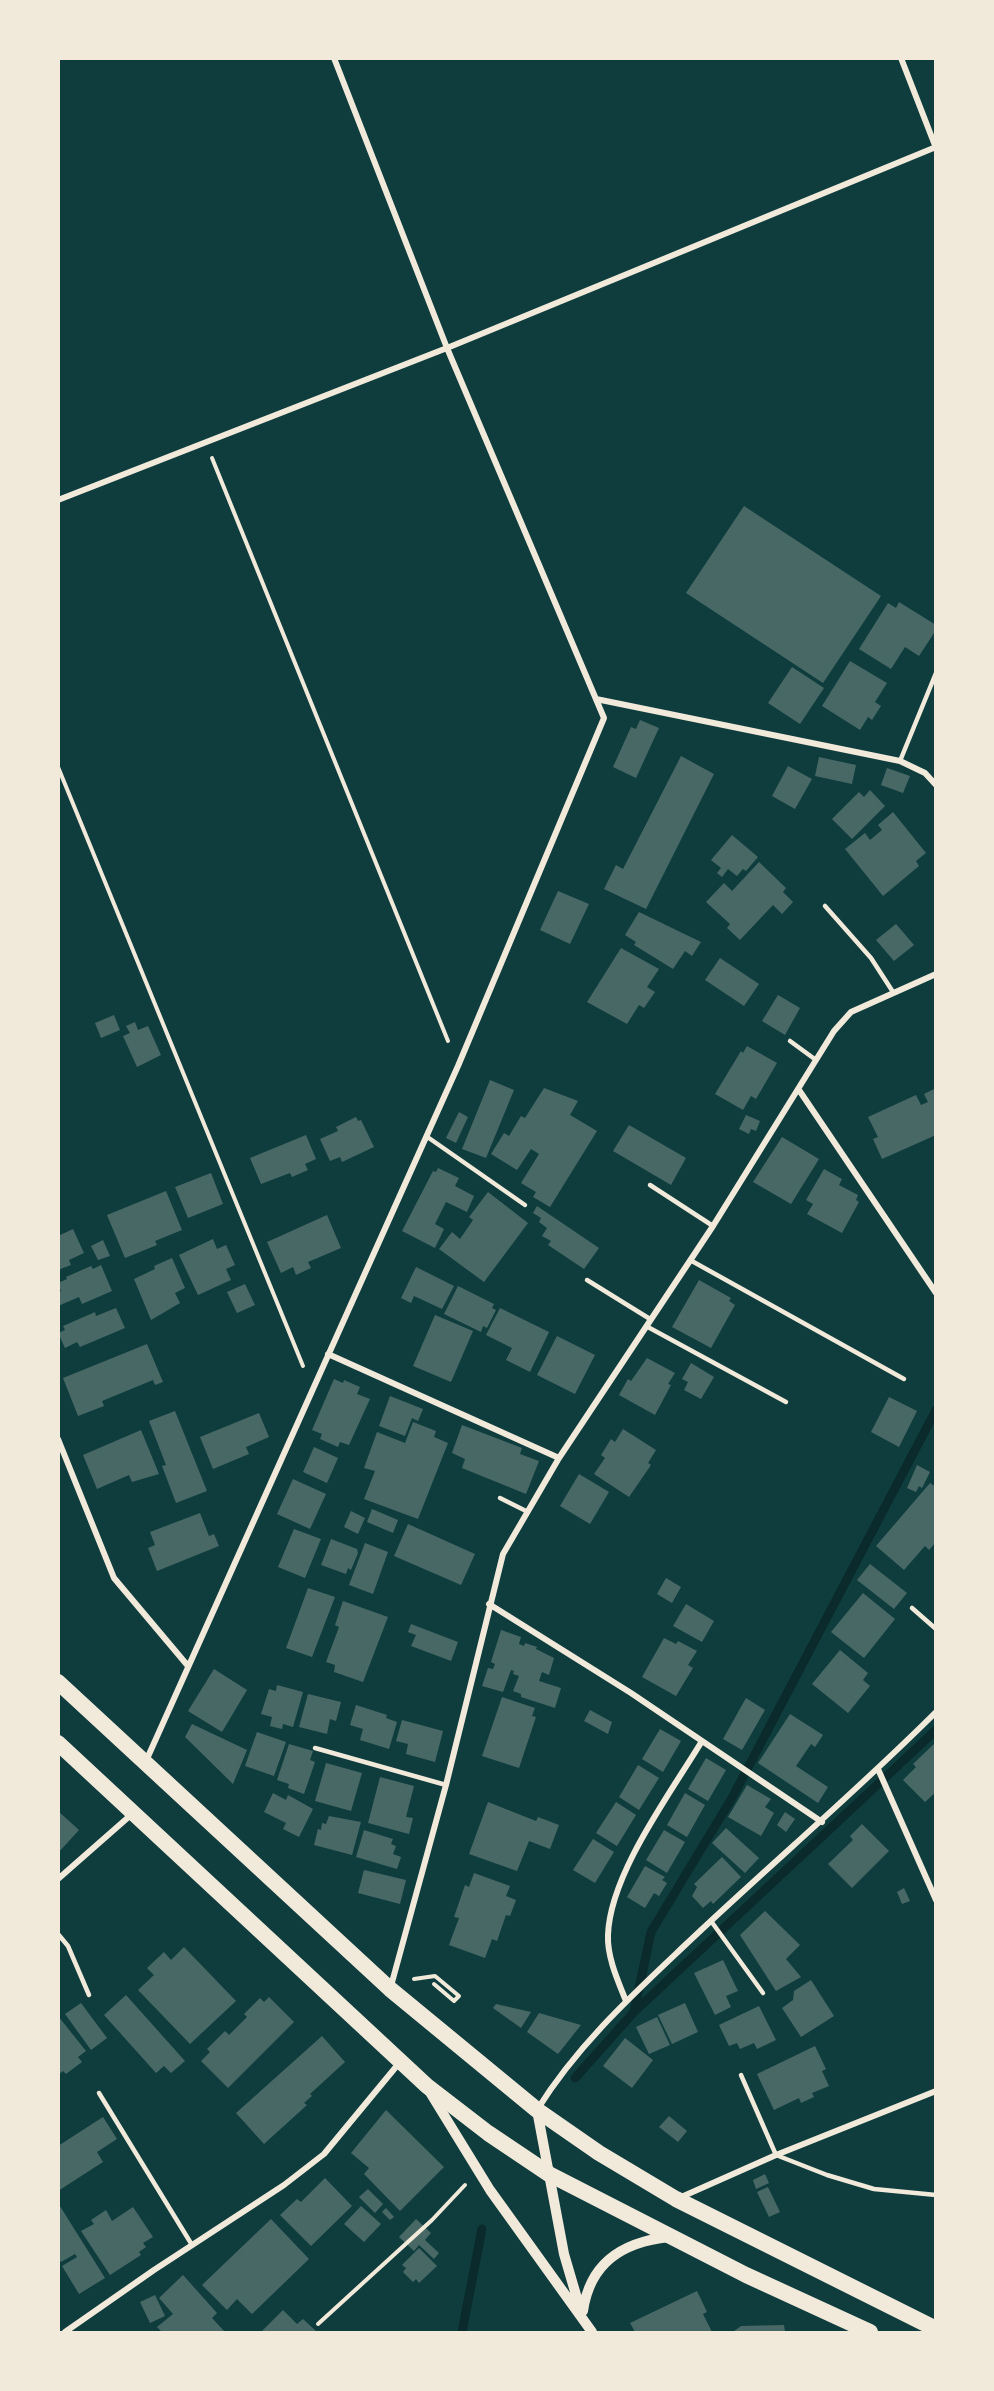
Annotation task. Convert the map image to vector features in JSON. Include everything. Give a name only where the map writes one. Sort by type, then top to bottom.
[{"type":"highway","points":[[58,1682],[390,1989],[537,2110],[599,2153],[676,2199],[826,2277],[936,2329]]},
{"type":"highway","points":[[58,1743],[134,1811],[426,2086],[488,2133],[549,2174],[671,2237],[870,2332]]},
{"type":"street","points":[[146,1762],[458,1066],[604,718],[447,348],[334,58]]},
{"type":"street","points":[[58,500],[447,348],[936,148],[901,58]]},
{"type":"street","points":[[596,699],[900,761],[925,773],[936,784]]},
{"type":"street","points":[[390,1989],[446,1785],[503,1554],[526,1511],[713,1226],[834,1031],[851,1012],[936,974]]},
{"type":"street","points":[[799,1090],[936,1293]]},
{"type":"street","points":[[328,1354],[559,1458]]},
{"type":"street","points":[[58,1439],[114,1578],[189,1666]]},
{"type":"street","points":[[489,1604],[631,1693],[822,1822]]},
{"type":"street","points":[[583,2318],[564,2254],[537,2110],[558,2076],[626,2001],[822,1822],[936,1712]]},
{"type":"street","points":[[626,2001],[615,1973],[608,1936],[616,1891],[645,1836],[702,1741]]},
{"type":"street","points":[[878,1769],[936,1900]]},
{"type":"street","points":[[58,1879],[134,1811]]},
{"type":"street","points":[[66,2332],[284,2185],[324,2154],[400,2062]]},
{"type":"street","points":[[426,2086],[478,2171],[535,2255],[592,2332]]},
{"type":"street","points":[[676,2199],[776,2155],[936,2091]]},
{"type":"street","points":[[583,2318],[586,2290],[594,2275],[607,2260],[647,2239],[671,2237]]},
{"type":"lane","points":[[900,761],[936,674]]},
{"type":"lane","points":[[825,906],[871,958],[894,992]]},
{"type":"lane","points":[[790,1041],[816,1060]]},
{"type":"lane","points":[[426,1136],[525,1205]]},
{"type":"lane","points":[[650,1185],[713,1226]]},
{"type":"lane","points":[[690,1260],[904,1379]]},
{"type":"lane","points":[[587,1280],[650,1319]]},
{"type":"lane","points":[[646,1326],[786,1402]]},
{"type":"lane","points":[[500,1498],[526,1511]]},
{"type":"lane","points":[[912,1608],[936,1629]]},
{"type":"lane","points":[[315,1748],[446,1785]]},
{"type":"lane","points":[[711,1921],[763,1993]]},
{"type":"lane","points":[[58,1934],[68,1946],[89,1995]]},
{"type":"lane","points":[[741,2075],[776,2155],[827,2175],[874,2189],[936,2195]]},
{"type":"lane","points":[[99,2093],[192,2245]]},
{"type":"path","points":[[205,442],[458,1066]]},
{"type":"path","points":[[58,767],[312,1389]]},
{"type":"path","points":[[434,1984],[454,2001],[459,1996],[435,1976]]},
{"type":"path","points":[[318,2324],[432,2220],[478,2171]]},
{"type":"building","points":[[744,506],[881,596],[823,683],[686,593]]},
{"type":"building","points":[[899,602],[936,625],[936,630],[919,656],[905,647],[891,669],[859,649],[888,603],[896,608]]},
{"type":"building","points":[[850,661],[887,683],[875,702],[881,706],[872,720],[868,717],[860,730],[822,706]]},
{"type":"building","points":[[792,667],[824,688],[800,724],[768,703]]},
{"type":"building","points":[[640,720],[659,728],[636,778],[613,767],[631,727],[636,729]]},
{"type":"building","points":[[681,756],[714,774],[646,909],[604,889],[616,865],[623,869]]},
{"type":"building","points":[[819,757],[856,765],[852,784],[815,776]]},
{"type":"building","points":[[788,766],[812,779],[795,809],[772,796]]},
{"type":"building","points":[[887,768],[910,776],[903,793],[881,785]]},
{"type":"building","points":[[870,790],[885,806],[852,839],[832,819],[859,792],[864,797]]},
{"type":"building","points":[[893,812],[926,853],[916,861],[919,866],[883,896],[845,849],[865,833],[870,840],[882,830],[878,825]]},
{"type":"building","points":[[732,835],[758,857],[746,871],[743,869],[737,876],[728,869],[722,877],[717,873],[721,868],[711,860]]},
{"type":"building","points":[[759,862],[786,888],[783,892],[793,902],[782,914],[773,905],[740,940],[727,928],[730,924],[706,902],[724,883],[732,891]]},
{"type":"building","points":[[558,891],[589,904],[570,944],[540,930]]},
{"type":"building","points":[[639,912],[701,942],[692,956],[685,951],[673,969],[634,945],[636,942],[625,935]]},
{"type":"building","points":[[896,924],[914,945],[894,961],[876,940]]},
{"type":"building","points":[[621,948],[659,969],[647,987],[655,992],[644,1008],[639,1005],[627,1024],[587,1002]]},
{"type":"building","points":[[720,958],[759,984],[744,1006],[705,980]]},
{"type":"building","points":[[778,995],[800,1008],[785,1035],[762,1021]]},
{"type":"building","points":[[114,1015],[120,1030],[101,1038],[95,1023]]},
{"type":"building","points":[[135,1022],[138,1030],[148,1026],[161,1055],[137,1067],[123,1036],[130,1033],[126,1026]]},
{"type":"building","points":[[747,1046],[777,1063],[756,1099],[751,1096],[743,1110],[715,1094],[741,1051],[743,1053]]},
{"type":"building","points":[[490,1080],[514,1090],[486,1158],[462,1149]]},
{"type":"building","points":[[544,1088],[578,1101],[570,1115],[597,1131],[550,1207],[533,1197],[536,1192],[521,1183],[539,1154],[531,1149],[517,1170],[491,1154],[504,1133],[509,1136],[521,1116],[525,1118]]},
{"type":"building","points":[[936,1088],[936,1135],[882,1159],[873,1139],[878,1137],[868,1117],[916,1095],[921,1105],[928,1102],[924,1094]]},
{"type":"building","points":[[459,1112],[468,1117],[456,1143],[446,1138]]},
{"type":"building","points":[[746,1115],[760,1121],[756,1131],[751,1129],[749,1134],[739,1129]]},
{"type":"building","points":[[356,1117],[358,1121],[361,1120],[374,1147],[342,1162],[340,1157],[330,1161],[320,1139],[338,1131],[336,1127]]},
{"type":"building","points":[[629,1125],[686,1158],[671,1185],[613,1151]]},
{"type":"building","points":[[306,1135],[316,1159],[305,1164],[308,1170],[292,1177],[290,1173],[261,1184],[250,1158]]},
{"type":"building","points":[[782,1137],[819,1159],[791,1204],[753,1182]]},
{"type":"building","points":[[438,1168],[459,1178],[455,1186],[474,1196],[467,1212],[446,1202],[435,1224],[444,1229],[435,1248],[402,1231],[433,1171],[436,1172]]},
{"type":"building","points":[[824,1169],[842,1179],[839,1185],[858,1195],[856,1200],[859,1202],[842,1233],[807,1214],[813,1204],[806,1200]]},
{"type":"building","points":[[211,1173],[223,1204],[188,1218],[175,1187]]},
{"type":"building","points":[[166,1191],[182,1230],[155,1241],[157,1245],[125,1258],[107,1215]]},
{"type":"building","points":[[488,1192],[528,1223],[484,1282],[439,1249],[452,1232],[460,1239],[473,1220],[469,1217]]},
{"type":"building","points":[[537,1206],[599,1248],[584,1269],[548,1245],[551,1241],[542,1236],[547,1228],[539,1222],[541,1218],[533,1213]]},
{"type":"building","points":[[327,1215],[341,1248],[308,1262],[311,1268],[296,1275],[293,1267],[281,1273],[267,1242]]},
{"type":"building","points":[[73,1229],[84,1253],[69,1260],[71,1265],[58,1270],[58,1236]]},
{"type":"building","points":[[213,1239],[217,1249],[226,1245],[235,1265],[226,1269],[231,1280],[198,1295],[179,1255]]},
{"type":"building","points":[[103,1240],[110,1256],[98,1260],[91,1246]]},
{"type":"building","points":[[172,1258],[185,1288],[175,1293],[180,1303],[151,1320],[134,1279]]},
{"type":"building","points":[[101,1265],[112,1291],[82,1304],[79,1297],[58,1306],[58,1293],[61,1291],[58,1283],[91,1266],[93,1269]]},
{"type":"building","points":[[416,1267],[454,1286],[442,1309],[414,1296],[411,1303],[401,1298]]},
{"type":"building","points":[[699,1280],[731,1298],[729,1301],[735,1305],[711,1348],[672,1327]]},
{"type":"building","points":[[245,1284],[255,1305],[237,1313],[227,1292]]},
{"type":"building","points":[[458,1286],[494,1304],[492,1308],[496,1310],[487,1328],[483,1326],[481,1332],[444,1314]]},
{"type":"building","points":[[116,1308],[125,1328],[80,1347],[77,1342],[65,1348],[58,1333],[65,1330],[63,1326],[95,1312],[96,1316]]},
{"type":"building","points":[[500,1308],[549,1332],[530,1372],[506,1360],[512,1348],[486,1335]]},
{"type":"building","points":[[435,1315],[473,1331],[451,1382],[413,1366]]},
{"type":"building","points":[[557,1336],[595,1355],[575,1394],[537,1375]]},
{"type":"building","points":[[147,1344],[163,1382],[155,1385],[153,1380],[102,1401],[104,1406],[78,1416],[63,1378]]},
{"type":"building","points":[[647,1358],[675,1373],[655,1415],[619,1395],[628,1379],[631,1381]]},
{"type":"building","points":[[691,1363],[714,1377],[701,1399],[684,1390],[688,1382],[682,1379]]},
{"type":"building","points":[[334,1379],[343,1383],[344,1380],[360,1387],[357,1394],[370,1399],[349,1445],[340,1442],[338,1447],[320,1439],[322,1434],[312,1430]]},
{"type":"building","points":[[390,1396],[423,1409],[418,1421],[412,1418],[405,1436],[379,1426]]},
{"type":"building","points":[[889,1397],[917,1411],[899,1447],[871,1432]]},
{"type":"building","points":[[175,1411],[207,1491],[176,1503],[162,1466],[166,1465],[149,1421]]},
{"type":"building","points":[[259,1413],[269,1437],[246,1447],[249,1454],[213,1469],[200,1437]]},
{"type":"building","points":[[413,1422],[436,1431],[434,1437],[448,1443],[418,1519],[364,1499],[375,1471],[364,1468],[377,1432],[405,1443]]},
{"type":"building","points":[[462,1425],[522,1448],[520,1454],[539,1461],[526,1494],[462,1468],[465,1459],[452,1453]]},
{"type":"building","points":[[623,1429],[656,1450],[648,1463],[651,1465],[629,1497],[594,1474],[605,1458],[601,1455],[611,1439],[615,1442]]},
{"type":"building","points":[[141,1430],[159,1474],[132,1482],[129,1475],[97,1489],[83,1455]]},
{"type":"building","points":[[314,1447],[338,1458],[327,1483],[303,1472]]},
{"type":"building","points":[[917,1465],[930,1472],[922,1488],[919,1486],[916,1492],[907,1488]]},
{"type":"building","points":[[579,1474],[609,1492],[590,1524],[560,1506]]},
{"type":"building","points":[[293,1479],[326,1494],[310,1529],[277,1514]]},
{"type":"building","points":[[930,1483],[936,1487],[936,1542],[929,1550],[925,1546],[904,1570],[876,1546]]},
{"type":"building","points":[[372,1509],[398,1520],[393,1533],[367,1522]]},
{"type":"building","points":[[351,1511],[365,1518],[358,1534],[344,1527]]},
{"type":"building","points":[[200,1513],[209,1536],[214,1534],[219,1546],[157,1571],[148,1548],[155,1545],[150,1532]]},
{"type":"building","points":[[408,1524],[475,1554],[461,1585],[394,1556]]},
{"type":"building","points":[[294,1529],[321,1539],[305,1578],[278,1567]]},
{"type":"building","points":[[331,1539],[357,1549],[358,1553],[351,1570],[348,1568],[346,1574],[321,1565]]},
{"type":"building","points":[[365,1543],[388,1552],[373,1594],[349,1585]]},
{"type":"building","points":[[870,1564],[907,1593],[894,1609],[857,1580]]},
{"type":"building","points":[[666,1578],[681,1587],[672,1603],[657,1594]]},
{"type":"building","points":[[308,1588],[335,1597],[312,1657],[286,1648]]},
{"type":"building","points":[[863,1593],[895,1619],[864,1658],[831,1632]]},
{"type":"building","points":[[343,1601],[388,1617],[363,1682],[334,1672],[335,1665],[326,1662],[339,1627],[335,1625]]},
{"type":"building","points":[[686,1604],[714,1621],[702,1642],[673,1626]]},
{"type":"building","points":[[411,1624],[458,1642],[451,1661],[411,1646],[416,1635],[408,1632]]},
{"type":"building","points":[[501,1630],[521,1637],[519,1644],[524,1646],[525,1643],[537,1647],[536,1649],[554,1658],[549,1675],[542,1672],[539,1681],[561,1688],[555,1708],[521,1697],[521,1694],[513,1691],[519,1676],[513,1674],[514,1671],[511,1670],[503,1692],[482,1686],[488,1668],[493,1669],[495,1664],[491,1662]]},
{"type":"building","points":[[664,1638],[676,1644],[678,1641],[697,1651],[688,1665],[693,1668],[676,1696],[642,1677]]},
{"type":"building","points":[[840,1650],[868,1673],[863,1680],[870,1686],[848,1713],[812,1684]]},
{"type":"building","points":[[214,1669],[247,1690],[222,1732],[188,1711]]},
{"type":"building","points":[[277,1685],[303,1692],[293,1727],[283,1724],[282,1729],[270,1726],[272,1717],[261,1714],[269,1689],[276,1691]]},
{"type":"building","points":[[308,1694],[341,1702],[336,1721],[330,1719],[327,1734],[299,1727]]},
{"type":"building","points":[[502,1697],[535,1708],[532,1716],[536,1717],[519,1768],[482,1756]]},
{"type":"building","points":[[746,1698],[765,1710],[742,1750],[723,1739]]},
{"type":"building","points":[[356,1705],[387,1715],[386,1718],[397,1722],[389,1749],[360,1740],[363,1729],[350,1725]]},
{"type":"building","points":[[590,1710],[612,1722],[608,1734],[584,1721]]},
{"type":"building","points":[[790,1714],[823,1735],[815,1747],[811,1744],[796,1766],[828,1787],[818,1803],[758,1763]]},
{"type":"building","points":[[402,1720],[443,1731],[435,1762],[406,1754],[408,1744],[396,1741]]},
{"type":"building","points":[[192,1724],[247,1750],[233,1784],[185,1737]]},
{"type":"building","points":[[660,1729],[681,1741],[663,1772],[642,1759]]},
{"type":"building","points":[[257,1732],[286,1742],[274,1776],[245,1766]]},
{"type":"building","points":[[936,1742],[936,1792],[925,1802],[903,1780],[916,1767],[913,1764]]},
{"type":"building","points":[[289,1744],[313,1751],[310,1760],[315,1762],[304,1794],[288,1788],[289,1784],[277,1780]]},
{"type":"building","points":[[706,1758],[726,1770],[708,1801],[688,1789]]},
{"type":"building","points":[[326,1763],[362,1773],[351,1811],[315,1801]]},
{"type":"building","points":[[638,1765],[659,1778],[639,1810],[619,1797]]},
{"type":"building","points":[[380,1777],[414,1786],[406,1817],[413,1818],[409,1834],[368,1823]]},
{"type":"building","points":[[747,1785],[771,1799],[765,1807],[774,1813],[761,1836],[728,1817]]},
{"type":"building","points":[[273,1793],[286,1800],[288,1795],[313,1809],[299,1837],[283,1829],[286,1823],[264,1812]]},
{"type":"building","points":[[685,1793],[705,1805],[687,1837],[667,1825]]},
{"type":"building","points":[[488,1802],[536,1821],[538,1817],[559,1825],[550,1849],[529,1841],[517,1871],[469,1854]]},
{"type":"building","points":[[616,1802],[636,1815],[617,1846],[596,1833]]},
{"type":"building","points":[[58,1811],[79,1830],[58,1853]]},
{"type":"building","points":[[785,1812],[795,1819],[786,1832],[777,1825]]},
{"type":"building","points":[[329,1816],[361,1822],[352,1855],[314,1845],[318,1829],[321,1830],[322,1823],[326,1824]]},
{"type":"building","points":[[862,1824],[889,1851],[852,1888],[828,1864],[853,1840],[850,1836]]},
{"type":"building","points":[[726,1828],[759,1858],[745,1873],[712,1843]]},
{"type":"building","points":[[364,1830],[393,1839],[391,1844],[396,1846],[393,1854],[401,1857],[397,1869],[356,1857]]},
{"type":"building","points":[[664,1830],[685,1842],[667,1873],[646,1860]]},
{"type":"building","points":[[593,1839],[614,1852],[595,1883],[573,1870]]},
{"type":"building","points":[[722,1857],[741,1877],[713,1904],[711,1901],[703,1908],[692,1896],[697,1887],[694,1884]]},
{"type":"building","points":[[645,1866],[665,1877],[662,1880],[667,1883],[659,1896],[654,1893],[645,1908],[627,1897]]},
{"type":"building","points":[[364,1870],[406,1880],[400,1904],[358,1893]]},
{"type":"building","points":[[474,1873],[510,1886],[506,1896],[516,1900],[510,1916],[506,1915],[497,1941],[492,1939],[485,1958],[449,1945],[459,1918],[454,1917],[465,1885],[469,1887]]},
{"type":"building","points":[[904,1888],[910,1901],[902,1904],[897,1892]]},
{"type":"building","points":[[765,1911],[800,1945],[786,1959],[801,1977],[776,1991],[740,1935]]},
{"type":"building","points":[[184,1947],[236,2001],[190,2044],[138,1990],[154,1975],[147,1968],[164,1952],[171,1960]]},
{"type":"building","points":[[723,1960],[738,1991],[726,1996],[731,2007],[715,2015],[694,1973]]},
{"type":"building","points":[[811,1980],[834,2016],[801,2037],[782,2008],[793,2000],[794,1991]]},
{"type":"building","points":[[126,1995],[185,2061],[171,2073],[164,2066],[156,2073],[104,2015]]},
{"type":"building","points":[[269,1997],[294,2022],[228,2088],[201,2061],[210,2052],[207,2049],[225,2031],[229,2035],[247,2017],[244,2014],[260,1998],[264,2002]]},
{"type":"building","points":[[81,2003],[107,2038],[91,2050],[65,2014]]},
{"type":"building","points":[[685,2003],[698,2032],[672,2044],[658,2015]]},
{"type":"building","points":[[496,2004],[531,2012],[521,2028],[493,2008]]},
{"type":"building","points":[[759,2006],[776,2040],[757,2049],[754,2043],[740,2049],[737,2043],[729,2046],[719,2025]]},
{"type":"building","points":[[539,2013],[581,2025],[558,2054],[527,2032]]},
{"type":"building","points":[[58,2016],[86,2051],[78,2057],[82,2062],[66,2074],[63,2071],[58,2075]]},
{"type":"building","points":[[657,2017],[670,2045],[649,2054],[636,2027]]},
{"type":"building","points":[[322,2036],[345,2062],[310,2094],[312,2096],[304,2103],[307,2105],[264,2144],[236,2113]]},
{"type":"building","points":[[625,2038],[653,2060],[632,2088],[603,2066]]},
{"type":"building","points":[[815,2046],[826,2069],[822,2071],[829,2086],[812,2093],[814,2097],[801,2103],[799,2098],[774,2110],[757,2074]]},
{"type":"building","points":[[386,2110],[444,2167],[400,2211],[364,2174],[369,2168],[351,2153]]},
{"type":"building","points":[[669,2116],[687,2131],[678,2142],[659,2127]]},
{"type":"building","points":[[103,2117],[117,2139],[97,2152],[103,2162],[58,2191],[58,2146]]},
{"type":"building","points":[[765,2174],[769,2183],[756,2189],[753,2180]]},
{"type":"building","points":[[325,2178],[352,2206],[311,2246],[280,2215],[297,2199],[301,2202]]},
{"type":"building","points":[[768,2187],[780,2212],[769,2217],[757,2192]]},
{"type":"building","points":[[368,2189],[383,2204],[375,2213],[359,2197]]},
{"type":"building","points":[[58,2203],[105,2278],[79,2294],[62,2266],[77,2257],[75,2254],[61,2262],[58,2258]]},
{"type":"building","points":[[361,2206],[381,2224],[364,2242],[344,2224]]},
{"type":"building","points":[[133,2207],[153,2237],[143,2243],[146,2247],[139,2252],[141,2255],[110,2275],[81,2231],[94,2224],[91,2220],[106,2210],[112,2221]]},
{"type":"building","points":[[386,2208],[394,2217],[390,2220],[382,2212]]},
{"type":"building","points":[[271,2219],[309,2259],[252,2314],[237,2299],[227,2310],[202,2285]]},
{"type":"building","points":[[416,2219],[431,2233],[425,2240],[439,2253],[434,2259],[419,2245],[414,2251],[399,2237]]},
{"type":"building","points":[[419,2248],[437,2266],[419,2283],[416,2279],[413,2282],[403,2272],[406,2268],[402,2265]]},
{"type":"building","points":[[183,2275],[217,2313],[212,2318],[225,2332],[162,2332],[157,2327],[173,2314],[159,2298]]},
{"type":"building","points":[[697,2291],[707,2312],[703,2314],[712,2332],[635,2332],[630,2323]]},
{"type":"building","points":[[155,2295],[165,2316],[150,2323],[140,2302]]},
{"type":"building","points":[[283,2310],[297,2324],[303,2319],[317,2332],[261,2332]]},
{"type":"building","points":[[784,2325],[785,2332],[734,2331],[741,2326]]},
{"type":"waterway","points":[[634,2012],[651,1932],[732,1798],[936,1410]]},
{"type":"waterway","points":[[575,2078],[634,2012],[936,1730]]},
{"type":"waterway","points":[[462,2332],[482,2229]]}]
